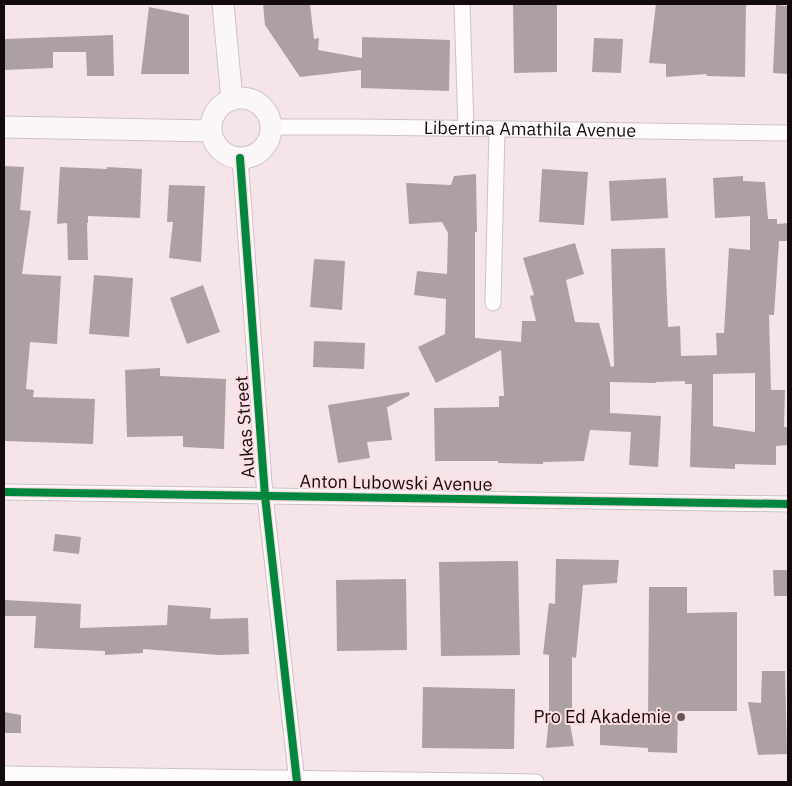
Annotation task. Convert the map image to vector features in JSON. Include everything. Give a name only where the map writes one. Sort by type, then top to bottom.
[{"type":"street","points":[[223,4],[232,100]]},
{"type":"street","points":[[462,4],[466,128]]},
{"type":"street","points":[[247,99],[256,102],[269,117],[270,137],[266,146],[259,153],[250,157],[230,157],[215,144],[211,130],[214,116],[219,108],[232,100],[247,99]]},
{"type":"street","name":"Libertina Amathila Avenue","points":[[271,127],[788,133]]},
{"type":"street","points":[[4,128],[211,130]]},
{"type":"street","points":[[493,303],[497,129]]},
{"type":"street","name":"Aukas Street","points":[[240,158],[265,496],[297,780]]},
{"type":"street","name":"Anton Lubowski Avenue","points":[[4,492],[788,504]]},
{"type":"street","points":[[4,774],[297,780],[536,782]]},
{"type":"building","points":[[263,4],[310,4],[314,39],[319,38],[318,50],[362,58],[362,37],[450,40],[449,91],[361,88],[361,70],[300,77],[265,25]]},
{"type":"building","points":[[513,4],[557,4],[557,72],[514,73]]},
{"type":"building","points":[[656,4],[746,4],[745,77],[706,76],[707,74],[666,77],[666,64],[649,63]]},
{"type":"building","points":[[776,5],[788,6],[788,74],[773,73]]},
{"type":"building","points":[[149,7],[189,15],[189,74],[141,74]]},
{"type":"building","points":[[113,35],[114,76],[87,76],[86,52],[53,52],[53,68],[4,70],[4,39]]},
{"type":"building","points":[[594,38],[623,39],[621,73],[592,72]]},
{"type":"building","points":[[4,166],[24,167],[20,210],[31,211],[22,274],[61,276],[57,344],[30,342],[26,389],[34,390],[33,397],[95,399],[93,444],[4,441]]},
{"type":"building","points":[[60,167],[142,169],[140,218],[88,216],[88,260],[68,260],[67,223],[57,224]]},
{"type":"building","points":[[542,169],[588,172],[584,225],[539,222]]},
{"type":"building","points":[[476,174],[475,338],[521,342],[522,321],[536,321],[530,296],[534,295],[523,258],[575,243],[584,274],[566,280],[575,322],[599,323],[611,367],[614,366],[611,249],[665,248],[668,327],[680,326],[681,356],[717,355],[716,333],[724,333],[729,248],[750,250],[750,216],[715,218],[713,178],[743,176],[743,181],[765,182],[768,219],[777,219],[777,224],[788,223],[788,241],[779,241],[774,315],[769,315],[771,390],[785,390],[784,427],[788,427],[788,445],[776,446],[776,465],[735,464],[735,469],[690,467],[692,384],[685,384],[685,381],[656,383],[610,382],[610,413],[661,416],[658,467],[629,465],[631,432],[590,430],[584,461],[543,462],[543,464],[498,463],[498,461],[435,461],[434,408],[499,407],[499,396],[504,396],[501,350],[436,383],[418,347],[445,334],[446,299],[414,295],[417,271],[447,274],[448,233],[442,222],[409,224],[406,183],[451,185],[454,176]],"holes":[[[755,373],[755,432],[713,426],[713,374]]]},
{"type":"building","points":[[666,178],[668,218],[611,221],[609,181]]},
{"type":"building","points":[[169,185],[205,186],[201,262],[169,258],[173,222],[167,222]]},
{"type":"building","points":[[314,259],[345,261],[342,310],[310,307]]},
{"type":"building","points":[[94,275],[133,278],[129,337],[89,334]]},
{"type":"building","points":[[203,285],[220,332],[187,344],[170,298]]},
{"type":"building","points":[[314,341],[365,343],[364,369],[313,367]]},
{"type":"building","points":[[160,368],[160,376],[226,379],[224,449],[183,447],[183,436],[127,437],[125,370]]},
{"type":"building","points":[[409,392],[410,395],[386,408],[392,440],[367,442],[370,458],[338,463],[328,405]]},
{"type":"building","points":[[55,534],[81,537],[79,554],[53,551]]},
{"type":"building","points":[[556,559],[619,560],[617,583],[583,585],[576,658],[572,657],[572,719],[569,718],[574,746],[546,748],[549,717],[549,655],[543,654],[549,603],[555,604]]},
{"type":"building","points":[[518,561],[520,655],[441,656],[439,562]]},
{"type":"building","points":[[773,570],[788,570],[788,596],[774,596]]},
{"type":"building","points":[[406,579],[407,650],[337,651],[336,580]]},
{"type":"building","points":[[649,587],[687,587],[687,613],[737,612],[737,711],[678,711],[677,753],[648,752],[648,748],[600,745],[600,722],[648,722]]},
{"type":"building","points":[[4,600],[81,604],[80,628],[167,625],[168,605],[211,608],[210,619],[248,618],[249,654],[219,655],[143,649],[143,653],[105,655],[105,651],[34,648],[36,616],[4,616]]},
{"type":"building","points":[[762,671],[785,671],[787,754],[758,755],[748,702],[761,703]]},
{"type":"building","points":[[423,687],[515,689],[514,749],[422,748]]},
{"type":"building","points":[[4,712],[21,715],[21,733],[4,733]]},
{"type":"cycle path","points":[[240,158],[265,496],[297,782]]},
{"type":"cycle path","points":[[4,492],[788,504]]},
{"type":"place","name":"Pro Ed Akademie","points":[[681,717]]}]
